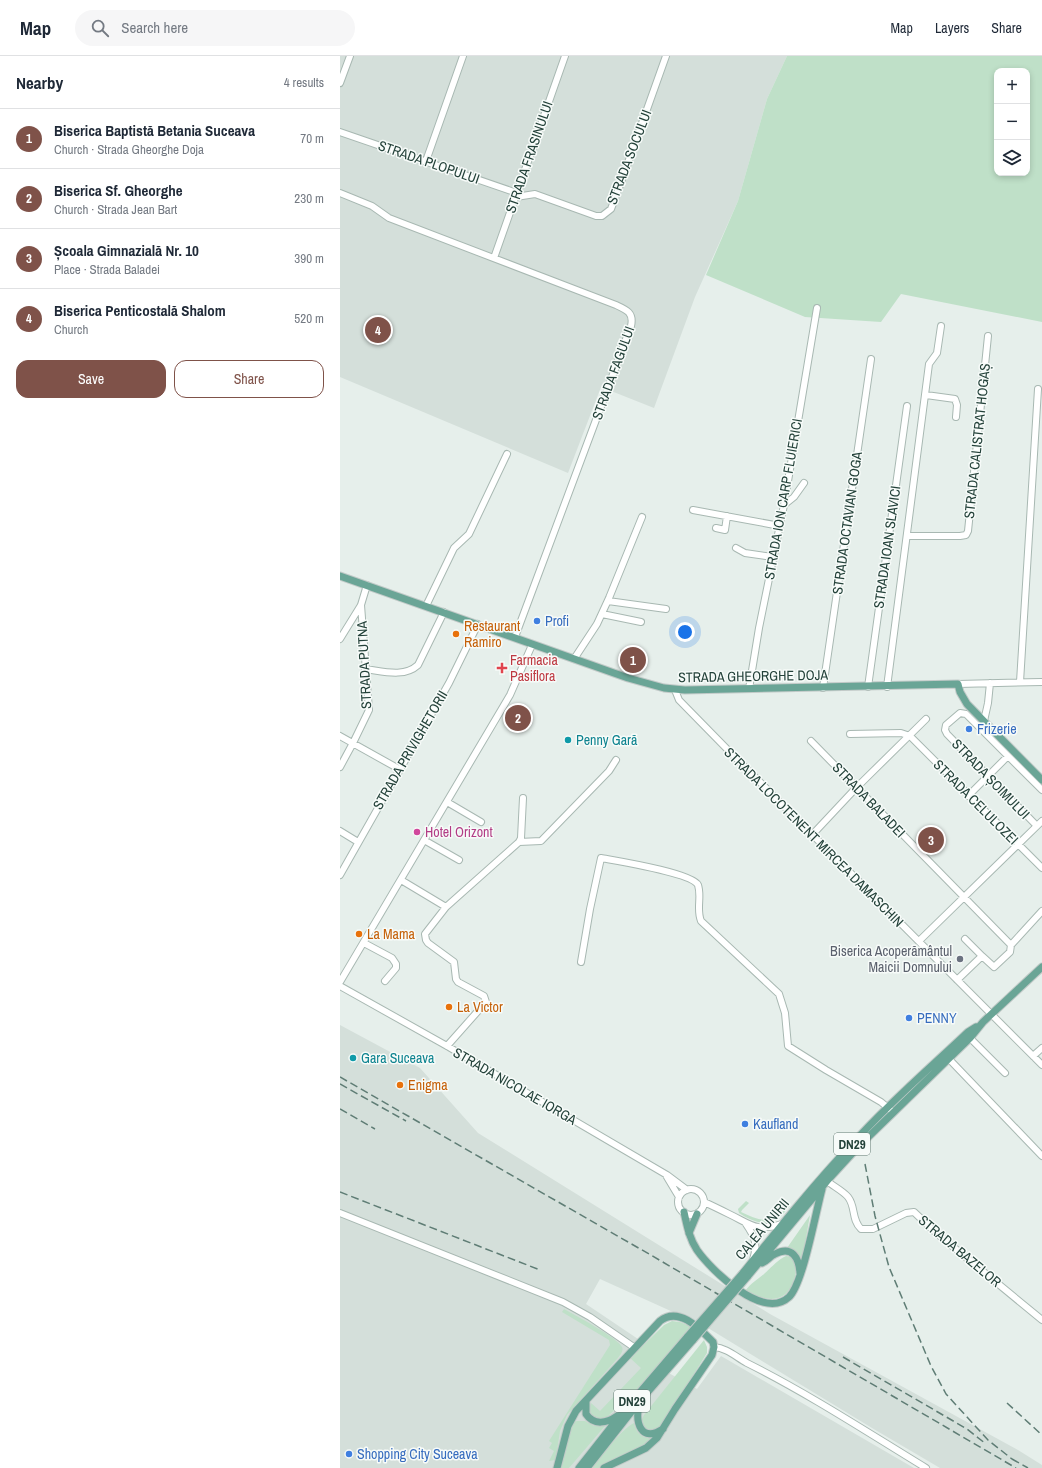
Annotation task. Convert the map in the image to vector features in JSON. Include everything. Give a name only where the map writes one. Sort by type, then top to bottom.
[{"type":"main road","name":"STRADA GHEORGHE DOJA","points":[[340,576],[643,683],[675,690],[887,687],[958,684]]},
{"type":"main road","points":[[958,684],[963,698],[974,711],[1041,776]]},
{"type":"main road","name":"CALEA UNIRII","points":[[579,1468],[623,1412],[890,1110],[968,1032],[983,1022],[1042,967]]},
{"type":"main road","name":"CALEA UNIRII","points":[[755,1263],[782,1224],[854,1141],[949,1059],[970,1038],[983,1022]]},
{"type":"main road","points":[[684,1212],[689,1233],[696,1249],[710,1266],[745,1294],[759,1301],[772,1303],[784,1301],[794,1291],[800,1277],[825,1184]]},
{"type":"main road","points":[[689,1233],[699,1212]]},
{"type":"main road","points":[[755,1263],[764,1263],[777,1253],[785,1251],[790,1252],[798,1260],[800,1277]]},
{"type":"main road","points":[[557,1468],[572,1416],[660,1321],[667,1317],[675,1316],[688,1320],[713,1342],[714,1347],[712,1355],[657,1438],[646,1448],[604,1468]]},
{"type":"main road","name":"CALEA UNIRII","points":[[587,1468],[690,1338]]},
{"type":"main road","points":[[586,1401],[586,1414],[589,1418],[596,1422],[606,1422],[612,1420],[623,1412]]},
{"type":"main road","points":[[639,1402],[637,1422],[640,1427],[644,1431],[653,1434],[664,1428]]},
{"type":"street","points":[[340,83],[350,56]]},
{"type":"street","points":[[426,161],[464,56]]},
{"type":"street","name":"STRADA FRASINULUI","points":[[494,258],[565,56]]},
{"type":"street","name":"STRADA SOCULUI","points":[[517,195],[535,194],[596,216],[602,216],[611,209],[666,56]]},
{"type":"street","name":"STRADA PLOPULUI","points":[[340,132],[426,161],[517,195]]},
{"type":"street","name":"STRADA FAGULUI","points":[[340,194],[372,206],[389,218],[616,305],[624,309],[633,319],[632,326],[515,637]]},
{"type":"street","name":"STRADA ION CARP FLUIERICI","points":[[748,689],[784,505],[817,308]]},
{"type":"street","points":[[887,687],[930,364],[937,353],[941,326]]},
{"type":"street","name":"STRADA CALISTRAT HOGAȘ","points":[[907,536],[960,536],[966,535],[968,531],[988,336]]},
{"type":"street","name":"STRADA OCTAVIAN GOGA","points":[[823,688],[871,359]]},
{"type":"street","points":[[1020,682],[1038,389]]},
{"type":"street","points":[[926,395],[955,399],[957,405],[956,417]]},
{"type":"street","name":"STRADA IOAN SLAVICI","points":[[868,687],[907,406]]},
{"type":"street","points":[[426,606],[454,548],[469,534],[507,454]]},
{"type":"street","points":[[784,505],[794,498],[804,483]]},
{"type":"street","points":[[693,510],[780,526]]},
{"type":"street","points":[[574,659],[597,624],[608,602],[642,516]]},
{"type":"street","points":[[716,528],[725,530],[727,516]]},
{"type":"street","points":[[736,548],[745,553],[773,557]]},
{"type":"street","name":"STRADA PUTNA","points":[[340,639],[360,605],[368,585]]},
{"type":"street","points":[[608,602],[666,609]]},
{"type":"street","name":"STRADA PUTNA","points":[[340,767],[369,710],[360,605]]},
{"type":"street","points":[[365,669],[394,673],[413,669],[418,665],[444,612]]},
{"type":"street","points":[[602,614],[641,622]]},
{"type":"street","name":"STRADA PRIVIGHETORII","points":[[340,875],[449,683],[478,624]]},
{"type":"street","points":[[340,982],[402,880],[510,695],[532,645]]},
{"type":"street","name":"STRADA GHEORGHE DOJA","points":[[958,684],[1042,682]]},
{"type":"street","points":[[984,721],[990,683]]},
{"type":"street","name":"STRADA LOCOTENENT MIRCEA DAMASCHIN","points":[[675,690],[679,700],[1042,1065]]},
{"type":"street","name":"STRADA ȘOIMULUI","points":[[1008,756],[966,714],[960,713],[946,725],[945,730],[1037,826]]},
{"type":"street","points":[[812,835],[856,788],[926,719]]},
{"type":"street","points":[[850,734],[901,733],[910,736]]},
{"type":"street","points":[[340,736],[399,769]]},
{"type":"street","name":"STRADA CELULOZEI","points":[[910,736],[968,796],[1042,868]]},
{"type":"street","name":"STRADA BALADEI","points":[[811,741],[1011,945]]},
{"type":"street","points":[[968,796],[1008,756],[1042,790]]},
{"type":"street","points":[[519,842],[541,841],[609,771],[616,760]]},
{"type":"street","points":[[447,1046],[486,1002],[484,996],[458,982],[452,960],[433,948],[426,940],[425,934],[446,907],[519,842],[521,838],[524,798]]},
{"type":"street","points":[[447,802],[481,822]]},
{"type":"street","points":[[919,941],[1042,821]]},
{"type":"street","points":[[340,831],[358,842]]},
{"type":"street","points":[[424,840],[459,860]]},
{"type":"street","points":[[581,962],[601,858],[668,871],[692,879],[697,883],[700,894],[698,913],[700,921],[779,994],[785,1013],[788,1046],[882,1102],[890,1110]]},
{"type":"street","points":[[402,880],[446,907]]},
{"type":"street","points":[[965,939],[994,967],[1010,952],[1011,945],[1042,911]]},
{"type":"street","points":[[364,943],[392,958],[396,964],[396,968],[385,981]]},
{"type":"street","points":[[957,980],[982,956]]},
{"type":"street","name":"STRADA NICOLAE IORGA","points":[[340,986],[447,1046],[666,1175],[687,1190],[695,1189],[703,1196],[704,1202],[721,1212],[729,1214],[746,1224],[762,1228],[782,1224]]},
{"type":"street","points":[[970,1038],[1005,1073]]},
{"type":"street","points":[[1033,1056],[1042,1048]]},
{"type":"street","points":[[949,1059],[1042,1156]]},
{"type":"street","points":[[666,1175],[679,1197],[679,1207],[684,1212],[690,1215],[699,1212],[721,1212]]},
{"type":"street","name":"STRADA BAZELOR","points":[[825,1184],[848,1196],[856,1224],[861,1229],[873,1229],[906,1213],[914,1212],[934,1231],[1042,1320]]},
{"type":"street","points":[[679,1197],[684,1191],[687,1190]]},
{"type":"street","points":[[699,1212],[704,1202]]},
{"type":"street","points":[[340,1213],[554,1298],[586,1314],[635,1348]]},
{"type":"street","points":[[746,1224],[752,1232],[756,1244],[755,1263]]},
{"type":"street","points":[[714,1347],[727,1351],[776,1377],[926,1468]]},
{"type":"shaded area","points":[[340,56],[787,56],[767,99],[738,201],[695,297],[654,408],[601,387],[568,473],[340,377]]},
{"type":"shaded area","points":[[340,1025],[420,1068],[478,1133],[770,1314],[1018,1450],[1042,1465],[1042,1468],[940,1468],[690,1317],[673,1312],[600,1279],[586,1304],[638,1339],[644,1359],[697,1389],[721,1356],[914,1468],[340,1468]]},
{"type":"green space","points":[[787,56],[1042,56],[1042,322],[901,294],[881,322],[805,317],[706,275],[738,201],[767,99]]},
{"type":"green space","points":[[746,1201],[749,1203],[741,1212],[755,1218],[767,1220],[778,1216],[787,1204],[790,1206],[777,1220],[763,1223],[747,1218],[739,1213],[738,1209]]},
{"type":"green space","points":[[810,1215],[802,1262],[800,1257],[792,1250],[787,1248]]},
{"type":"green space","points":[[786,1256],[793,1257],[796,1271],[792,1285],[788,1292],[783,1296],[771,1299],[745,1291],[777,1262]]},
{"type":"green space","points":[[564,1309],[613,1338],[622,1347],[622,1353],[567,1415],[560,1431],[556,1458],[555,1460],[549,1461],[554,1451],[549,1448],[552,1443],[549,1441],[610,1345],[609,1340],[562,1312]]},
{"type":"green space","points":[[672,1321],[680,1322],[692,1327],[640,1386],[607,1417],[601,1419],[595,1418],[591,1414],[589,1408],[591,1403],[600,1411],[641,1368],[630,1358],[664,1325]]},
{"type":"green space","points":[[704,1340],[707,1347],[707,1353],[661,1427],[656,1430],[652,1430],[642,1426],[642,1419],[644,1415]]},
{"type":"green space","points":[[577,1421],[585,1421],[594,1426],[605,1426],[569,1468],[560,1468],[570,1427]]},
{"type":"green space","points":[[634,1423],[636,1430],[640,1435],[653,1438],[645,1445],[599,1468],[592,1468],[617,1437]]},
{"type":"railway","points":[[340,1077],[649,1254],[1016,1468]]},
{"type":"railway","points":[[340,1084],[406,1121]]},
{"type":"railway","points":[[340,1109],[375,1129]]},
{"type":"railway","points":[[865,1164],[875,1216],[889,1267],[931,1366],[946,1394],[988,1440],[1012,1459]]},
{"type":"railway","points":[[340,1192],[540,1270]]},
{"type":"railway","points":[[843,1357],[967,1429],[986,1444]]},
{"type":"railway","points":[[1007,1403],[1042,1435]]},
{"type":"railway","points":[[1012,1459],[1028,1468]]},
{"type":"place","name":"Biserica Penticostală Shalom","points":[[378,330]]},
{"type":"place","name":"Profi","points":[[537,621]]},
{"type":"place","name":"Restaurant Ramiro","points":[[456,634]]},
{"type":"place","name":"Biserica Baptistă Betania Suceava","points":[[633,660]]},
{"type":"place","name":"Farmacia Pasiflora","points":[[502,668]]},
{"type":"place","name":"Biserica Sf. Gheorghe","points":[[518,718]]},
{"type":"place","name":"Frizerie","points":[[969,729]]},
{"type":"place","name":"Penny Gară","points":[[568,740]]},
{"type":"place","name":"Hotel Orizont","points":[[417,832]]},
{"type":"place","name":"Școala Gimnazială Nr. 10","points":[[931,840]]},
{"type":"place","name":"La Mama","points":[[359,934]]},
{"type":"place","name":"Biserica Acoperământul Maicii Domnului","points":[[960,959]]},
{"type":"place","name":"La Victor","points":[[449,1007]]},
{"type":"place","name":"PENNY","points":[[909,1018]]},
{"type":"place","name":"Gara Suceava","points":[[353,1058]]},
{"type":"place","name":"Enigma","points":[[400,1085]]},
{"type":"place","name":"Kaufland","points":[[745,1124]]},
{"type":"place","name":"Shopping City Suceava","points":[[349,1454]]}]
